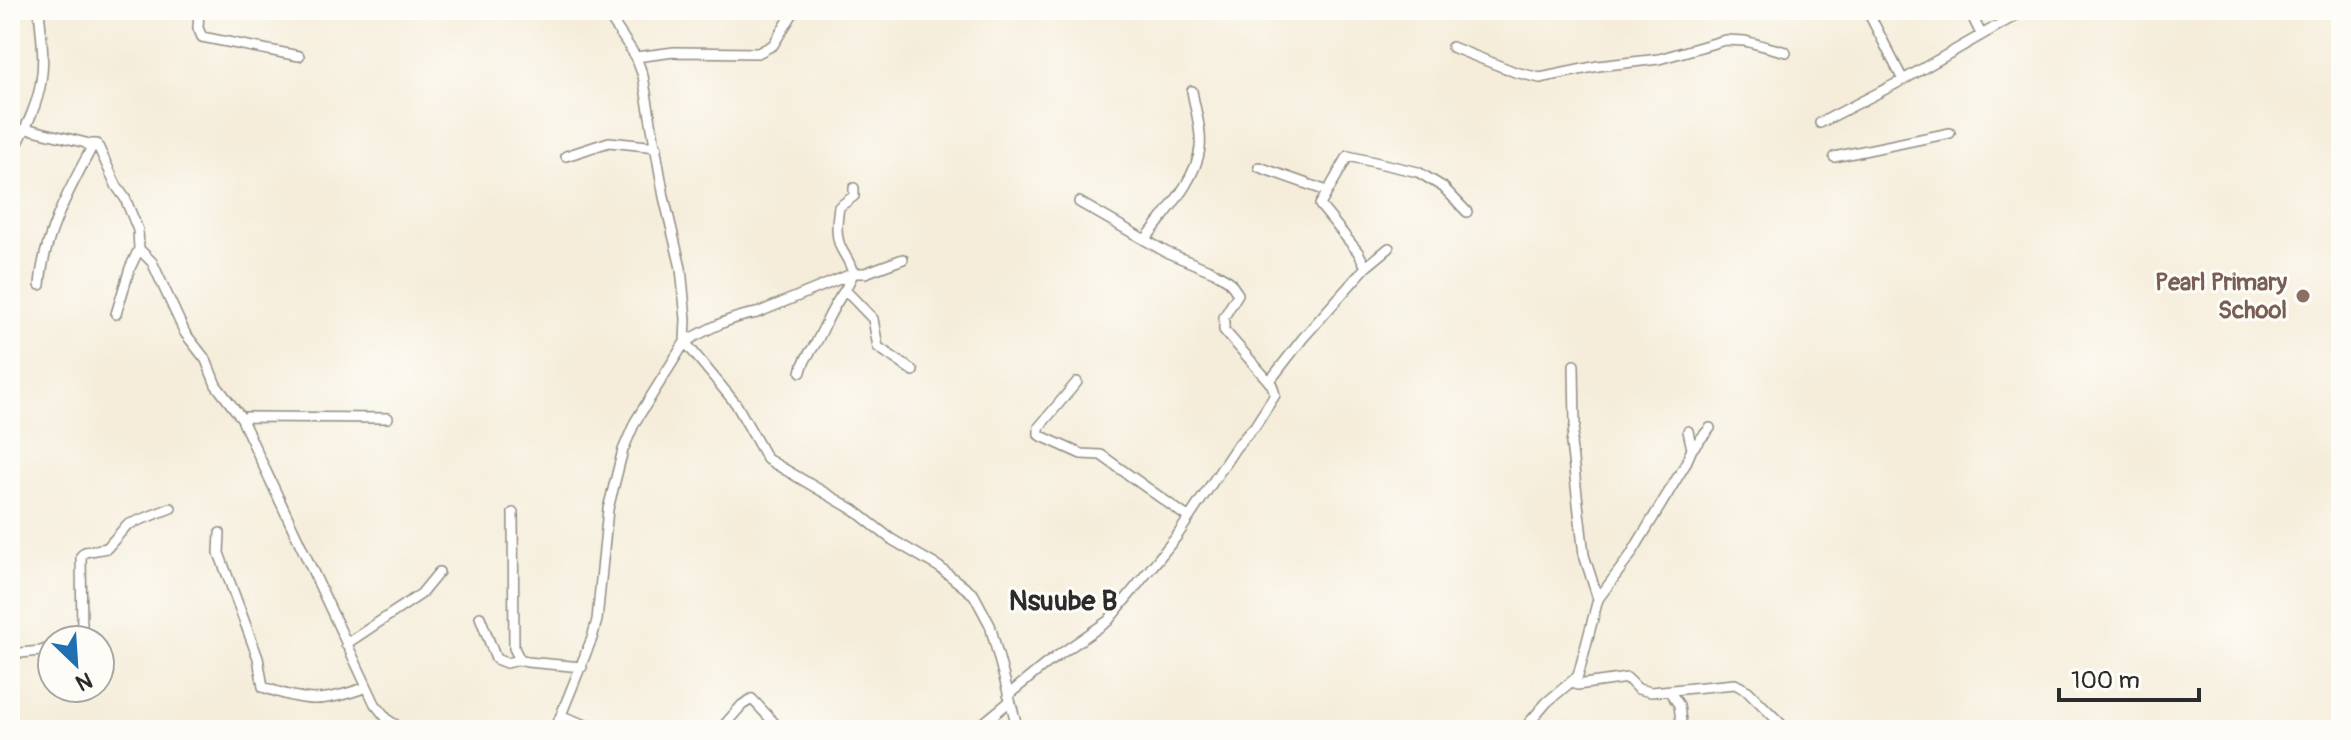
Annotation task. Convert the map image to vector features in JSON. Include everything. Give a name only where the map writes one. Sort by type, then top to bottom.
[{"type":"street","points":[[10,159],[34,109],[41,82],[43,60],[39,10]]},
{"type":"street","points":[[199,10],[198,28],[202,37],[299,56]]},
{"type":"street","points":[[605,10],[636,57],[643,76],[664,197],[681,268],[685,342],[736,404],[767,459],[854,510],[891,539],[939,567],[974,595],[990,625],[1018,730]]},
{"type":"street","points":[[636,57],[674,52],[758,53],[773,45],[795,10]]},
{"type":"street","points":[[1867,10],[1903,80]]},
{"type":"street","points":[[1969,10],[1981,34]]},
{"type":"street","points":[[1820,123],[1903,80],[2025,10]]},
{"type":"street","points":[[1452,47],[1524,75],[1540,78],[1598,66],[1659,59],[1725,40],[1745,41],[1786,52]]},
{"type":"street","points":[[1145,240],[1181,190],[1197,159],[1199,139],[1192,91]]},
{"type":"street","points":[[25,128],[97,144],[125,198],[138,230],[139,249],[116,314]]},
{"type":"street","points":[[1834,157],[1950,133]]},
{"type":"street","points":[[566,156],[609,142],[657,147]]},
{"type":"street","points":[[40,285],[42,256],[62,204],[84,159],[91,153],[87,144]]},
{"type":"street","points":[[1366,267],[1358,252],[1320,205],[1348,156],[1418,172],[1443,187],[1467,212]]},
{"type":"street","points":[[1259,167],[1327,191]]},
{"type":"street","points":[[854,188],[854,196],[839,207],[836,219],[841,248],[854,273]]},
{"type":"street","points":[[975,730],[1046,664],[1108,621],[1189,518],[1236,447],[1274,398],[1275,391],[1269,382],[1224,330],[1224,317],[1237,297],[1236,287],[1214,272],[1145,240],[1079,202]]},
{"type":"street","points":[[1269,382],[1366,267],[1389,248]]},
{"type":"street","points":[[139,249],[152,262],[185,333],[206,360],[216,385],[243,420],[244,428],[380,712],[404,730]]},
{"type":"street","points":[[555,730],[582,667],[597,620],[608,509],[623,450],[635,422],[685,342],[741,315],[757,313],[854,273],[865,273],[903,259]]},
{"type":"street","points":[[801,372],[802,362],[854,273]]},
{"type":"street","points":[[845,290],[873,319],[878,347],[913,371]]},
{"type":"street","points":[[1574,365],[1575,425],[1571,443],[1584,555],[1598,599]]},
{"type":"street","points":[[1077,382],[1039,427],[1041,437],[1081,454],[1101,455],[1189,518]]},
{"type":"street","points":[[243,420],[252,417],[388,418]]},
{"type":"street","points":[[1523,730],[1547,702],[1574,682],[1581,671],[1598,599],[1630,556],[1692,449],[1710,428]]},
{"type":"street","points":[[1688,431],[1692,449]]},
{"type":"street","points":[[82,624],[81,556],[85,552],[107,548],[127,525],[171,508]]},
{"type":"street","points":[[513,513],[512,640],[520,660]]},
{"type":"street","points":[[220,533],[219,553],[258,658],[263,687],[298,700],[307,700],[351,693],[367,687]]},
{"type":"street","points":[[346,644],[421,594],[439,572]]},
{"type":"street","points":[[480,617],[496,659],[506,663],[520,660],[582,667]]},
{"type":"street","points":[[10,654],[36,651]]},
{"type":"street","points":[[1574,682],[1577,685],[1591,685],[1627,678],[1638,689],[1651,692],[1735,684],[1748,691],[1787,730]]},
{"type":"street","points":[[1670,692],[1679,705],[1682,730]]},
{"type":"street","points":[[720,730],[742,705],[752,699],[781,730]]},
{"type":"street","points":[[562,716],[599,730]]},
{"type":"place","name":"Pearl Primary School","points":[[2303,296]]},
{"type":"district","name":"Nsuube B","points":[[1063,600]]}]
